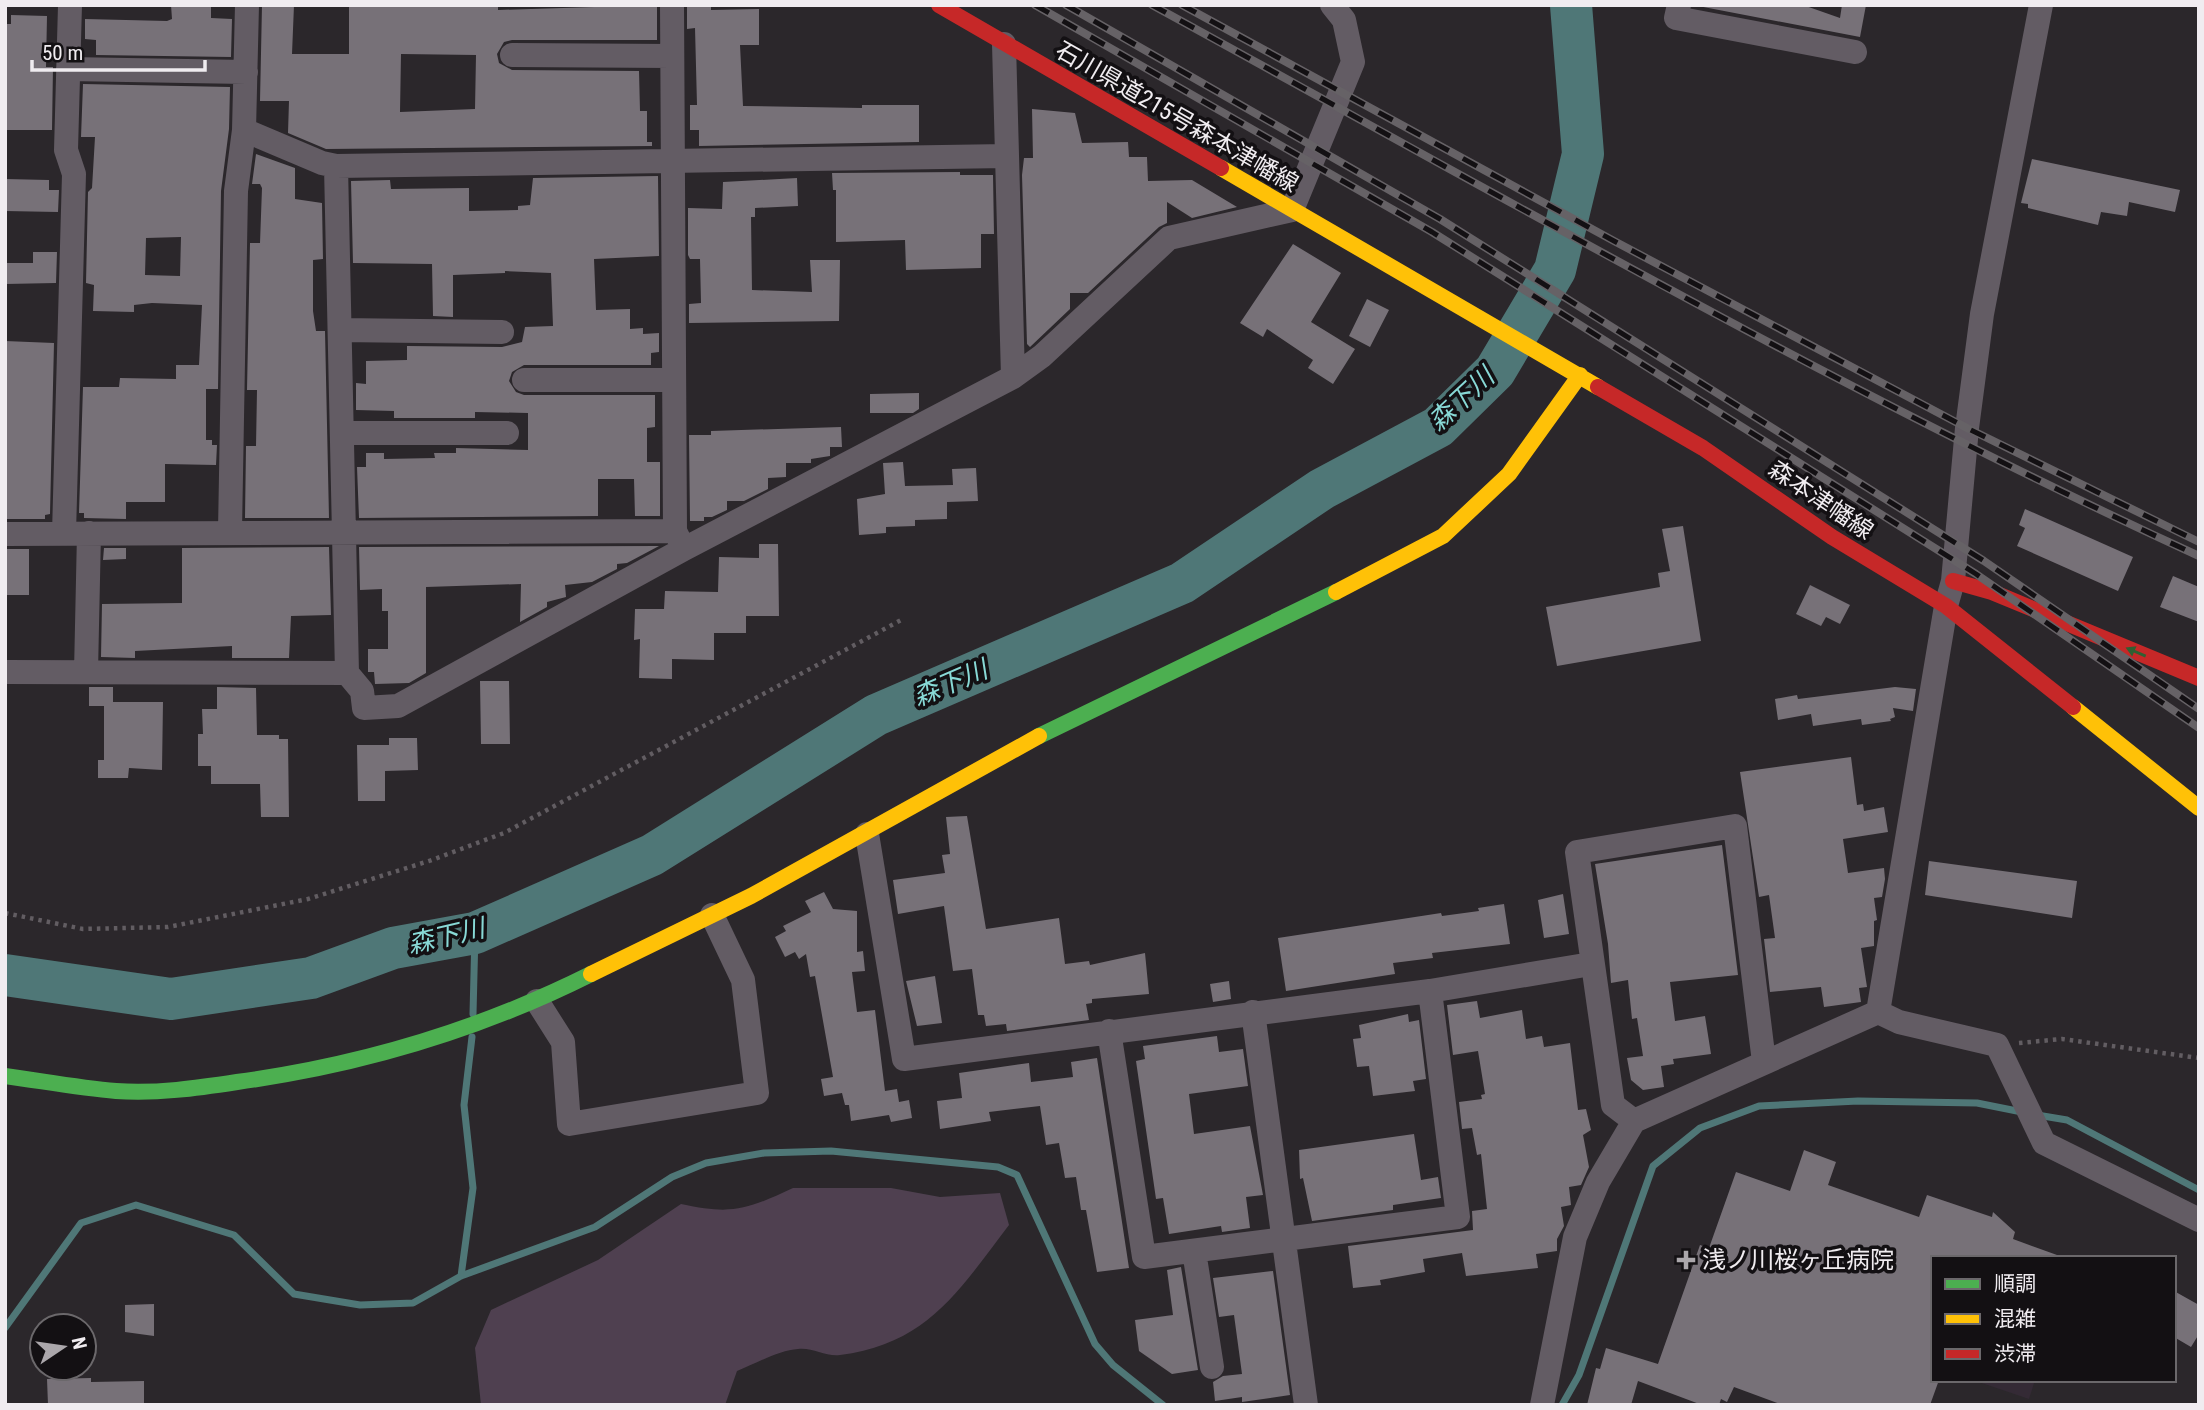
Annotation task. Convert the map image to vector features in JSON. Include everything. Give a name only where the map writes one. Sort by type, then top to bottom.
[{"type":"street","points":[[64,533],[74,174],[66,150],[70,5]]},
{"type":"street","points":[[230,531],[236,191],[244,130],[247,5]]},
{"type":"street","points":[[672,5],[674,380],[679,540]]},
{"type":"street","name":"石川県道215号森本津幡線","points":[[939,5],[1393,267]]},
{"type":"street","points":[[336,166],[347,673],[362,691],[364,708],[398,706],[679,540],[1013,377],[1042,356],[1169,238],[1292,210],[1353,62],[1344,20],[1332,5]]},
{"type":"street","points":[[1679,5],[1676,18],[1855,52]]},
{"type":"street","points":[[1878,1012],[1946,606],[1953,582],[1967,428],[1982,314],[2041,5]]},
{"type":"street","points":[[1004,44],[1013,377]]},
{"type":"street","points":[[512,55],[672,56]]},
{"type":"street","points":[[68,69],[246,72]]},
{"type":"street","points":[[244,130],[321,163],[336,166],[1007,156]]},
{"type":"street","name":"森本津幡線","points":[[1393,267],[1703,447],[1832,537],[1946,606],[2199,808]]},
{"type":"street","points":[[340,330],[502,332]]},
{"type":"street","points":[[5,1076],[117,1091],[196,1088],[257,1080],[320,1070],[442,1038],[537,1002],[867,834],[1000,755],[1324,598],[1443,536],[1509,474],[1580,375]]},
{"type":"street","points":[[524,380],[674,380]]},
{"type":"street","points":[[342,433],[506,433]]},
{"type":"street","points":[[5,534],[230,531],[679,540]]},
{"type":"street","points":[[86,672],[89,533]]},
{"type":"street","points":[[1953,582],[1992,592],[2199,678]]},
{"type":"street","points":[[5,672],[347,673]]},
{"type":"street","points":[[1634,1121],[1613,1105],[1577,852],[1735,826],[1764,1062]]},
{"type":"street","points":[[867,834],[904,1059],[1430,991],[1591,964]]},
{"type":"street","points":[[537,1002],[563,1042],[569,1125],[757,1093],[743,980],[712,915]]},
{"type":"street","points":[[1109,1031],[1144,1257],[1194,1251],[1458,1217],[1430,991]]},
{"type":"street","points":[[1253,1012],[1306,1405]]},
{"type":"street","points":[[1542,1405],[1575,1237],[1598,1182],[1634,1121],[1878,1012],[1899,1022],[1997,1045],[2044,1143],[2199,1220]]},
{"type":"street","points":[[1194,1251],[1212,1367]]},
{"type":"path","points":[[5,913],[83,929],[168,927],[308,899],[429,861],[504,833],[903,619]]},
{"type":"path","points":[[1997,1045],[2062,1039],[2199,1058]]},
{"type":"shaded area","points":[[793,1188],[891,1188],[940,1197],[1000,1193],[1009,1225],[957,1291],[919,1326],[897,1339],[871,1349],[830,1355],[798,1349],[767,1358],[737,1371],[725,1405],[481,1405],[475,1348],[491,1310],[598,1260],[681,1204],[726,1210],[750,1206]]},
{"type":"shaded area","points":[[1979,1382],[2034,1382],[2029,1399]]},
{"type":"building","points":[[171,5],[211,5],[211,18],[232,19],[231,57],[96,55],[96,40],[85,39],[85,19],[167,21],[172,19]]},
{"type":"building","points":[[262,5],[294,5],[292,54],[349,54],[349,5],[498,5],[498,10],[657,5],[657,40],[512,40],[504,42],[497,54],[499,63],[512,70],[639,71],[640,111],[647,111],[647,142],[652,142],[652,146],[326,149],[288,133],[289,101],[260,101]],"holes":[[[401,54],[476,55],[475,109],[400,112]]]},
{"type":"building","points":[[687,5],[711,5],[711,10],[759,9],[759,45],[740,45],[743,106],[862,108],[862,105],[919,105],[919,142],[699,146],[699,130],[690,130],[690,105],[697,105],[695,28],[687,29]]},
{"type":"building","points":[[1693,5],[1803,5],[1840,18],[1842,5],[1866,5],[1860,37]]},
{"type":"building","points":[[11,15],[47,16],[46,67],[53,67],[52,130],[5,130],[5,24],[11,24]]},
{"type":"building","points":[[83,84],[230,87],[229,129],[221,191],[218,389],[206,389],[206,440],[212,440],[212,445],[217,445],[216,465],[165,464],[165,502],[126,502],[126,519],[84,518],[84,513],[79,513],[83,387],[119,387],[120,378],[176,379],[176,365],[199,365],[202,305],[152,303],[134,305],[134,312],[93,311],[94,285],[86,283],[88,192],[92,188],[95,137],[81,137]],"holes":[[[181,237],[180,276],[145,275],[146,238]]]},
{"type":"building","points":[[1032,109],[1075,113],[1082,143],[1128,142],[1129,157],[1147,157],[1148,181],[1192,180],[1237,207],[1192,218],[1167,202],[1167,223],[1159,227],[1088,293],[1070,293],[1070,309],[1030,347],[1027,344],[1022,175],[1024,158],[1033,158]]},
{"type":"building","points":[[256,154],[295,168],[295,199],[322,203],[323,259],[313,260],[313,311],[316,331],[325,331],[329,518],[245,518],[246,446],[256,446],[257,390],[247,390],[250,243],[260,243],[262,188],[260,184],[252,184]]},
{"type":"building","points":[[2032,159],[2180,190],[2175,212],[2129,202],[2127,216],[2101,212],[2098,225],[2028,208],[2028,204],[2021,203]]},
{"type":"building","points":[[960,172],[960,175],[993,175],[994,234],[981,234],[981,268],[906,270],[905,240],[836,242],[836,190],[833,190],[832,173]]},
{"type":"building","points":[[658,176],[659,256],[594,259],[596,310],[630,309],[630,329],[643,328],[643,334],[659,333],[659,352],[651,353],[651,365],[524,365],[512,372],[509,381],[516,392],[524,395],[655,395],[655,427],[647,428],[647,462],[660,462],[660,516],[635,516],[634,479],[598,479],[598,516],[359,518],[357,467],[366,467],[366,453],[384,453],[384,459],[435,458],[434,453],[456,453],[456,448],[528,450],[528,413],[475,412],[475,418],[394,418],[394,411],[356,410],[356,383],[366,384],[366,361],[407,360],[407,346],[502,347],[522,342],[525,327],[553,326],[551,273],[505,271],[453,275],[453,317],[433,316],[432,264],[353,263],[351,181],[390,180],[391,189],[469,188],[469,211],[518,210],[518,206],[530,205],[533,178]]},
{"type":"building","points":[[797,178],[798,206],[755,208],[755,217],[751,217],[752,290],[812,292],[810,260],[840,260],[839,321],[689,323],[689,304],[701,303],[700,259],[690,259],[688,255],[688,208],[722,209],[723,182]]},
{"type":"building","points":[[5,179],[49,180],[49,190],[59,190],[58,212],[5,211]]},
{"type":"building","points":[[1293,244],[1341,273],[1311,322],[1355,349],[1333,384],[1308,368],[1313,360],[1267,329],[1263,337],[1240,323]]},
{"type":"building","points":[[33,252],[57,252],[56,283],[5,284],[6,263],[33,263]]},
{"type":"building","points":[[1367,299],[1389,310],[1370,347],[1349,336]]},
{"type":"building","points":[[5,341],[54,343],[50,514],[45,515],[45,519],[5,519]]},
{"type":"building","points":[[919,393],[919,409],[913,413],[870,413],[870,394]]},
{"type":"building","points":[[841,427],[842,447],[830,447],[830,456],[811,459],[811,463],[786,463],[786,477],[768,478],[768,489],[744,501],[727,501],[727,510],[712,517],[704,517],[704,521],[690,521],[689,435],[711,435],[711,431]]},
{"type":"building","points":[[903,462],[905,486],[953,485],[952,469],[976,468],[978,501],[947,502],[947,519],[915,520],[915,526],[886,527],[886,533],[859,535],[857,499],[885,494],[883,463]]},
{"type":"building","points":[[2025,509],[2133,557],[2118,591],[2017,546],[2025,528],[2019,525]]},
{"type":"building","points":[[1683,526],[1701,641],[1557,666],[1546,607],[1660,587],[1658,573],[1670,571],[1662,529]]},
{"type":"building","points":[[759,544],[778,544],[779,616],[746,616],[746,633],[714,633],[714,660],[672,659],[672,679],[639,678],[640,639],[634,640],[635,609],[664,609],[665,591],[718,592],[719,557],[759,558]]},
{"type":"building","points":[[659,546],[627,563],[617,564],[617,569],[592,582],[565,585],[566,597],[547,602],[547,607],[520,622],[521,584],[426,587],[426,673],[409,683],[375,684],[374,672],[368,672],[368,649],[388,649],[388,611],[382,611],[382,589],[360,590],[359,547]]},
{"type":"building","points":[[329,547],[331,615],[291,616],[289,658],[232,658],[232,646],[135,651],[135,658],[101,657],[102,604],[182,603],[182,548]]},
{"type":"building","points":[[104,548],[126,548],[126,559],[103,560]]},
{"type":"building","points":[[5,549],[29,549],[29,595],[5,595]]},
{"type":"building","points":[[2173,576],[2199,587],[2199,622],[2160,607]]},
{"type":"building","points":[[1810,585],[1850,605],[1840,624],[1826,617],[1821,626],[1796,614]]},
{"type":"building","points":[[480,681],[509,681],[510,744],[481,744]]},
{"type":"building","points":[[89,687],[113,687],[113,702],[163,702],[162,770],[129,768],[128,778],[98,778],[98,760],[104,760],[104,706],[89,706]]},
{"type":"building","points":[[217,687],[256,688],[257,735],[279,735],[279,739],[288,739],[289,817],[261,817],[260,784],[211,784],[211,766],[198,766],[198,734],[203,734],[202,709],[217,709]]},
{"type":"building","points":[[1895,687],[1916,689],[1913,711],[1893,708],[1895,717],[1890,719],[1891,721],[1862,725],[1861,719],[1813,726],[1811,714],[1778,720],[1775,699],[1797,695],[1798,699]]},
{"type":"building","points":[[389,738],[417,738],[418,770],[385,771],[385,801],[358,801],[357,745],[389,745]]},
{"type":"building","points":[[1851,757],[1857,805],[1863,804],[1864,811],[1884,807],[1888,832],[1843,839],[1848,873],[1884,868],[1885,879],[1882,897],[1874,898],[1877,920],[1874,921],[1874,946],[1861,948],[1867,987],[1859,988],[1861,1002],[1824,1007],[1821,987],[1770,992],[1764,939],[1775,938],[1769,895],[1759,897],[1740,772]]},
{"type":"building","points":[[967,816],[986,929],[1059,918],[1065,964],[1089,961],[1090,965],[1145,953],[1149,994],[1092,999],[1092,1003],[1086,1004],[1089,1020],[1007,1031],[1006,1024],[986,1026],[984,1015],[978,1015],[972,969],[953,971],[944,906],[898,914],[893,880],[945,873],[942,855],[950,854],[946,817]]},
{"type":"building","points":[[1722,845],[1738,975],[1670,982],[1675,1021],[1705,1016],[1711,1054],[1673,1059],[1674,1064],[1661,1066],[1664,1087],[1643,1090],[1631,1080],[1627,1058],[1643,1056],[1637,1018],[1632,1019],[1628,980],[1611,983],[1608,944],[1595,864]]},
{"type":"building","points":[[1929,861],[2077,881],[2072,918],[1925,895]]},
{"type":"building","points":[[824,892],[833,909],[857,911],[857,952],[863,951],[865,971],[852,972],[857,1012],[875,1010],[885,1091],[897,1089],[899,1102],[909,1100],[912,1118],[891,1122],[889,1115],[851,1121],[849,1105],[845,1105],[842,1093],[824,1096],[821,1079],[833,1077],[815,976],[810,977],[806,954],[799,959],[795,952],[785,957],[775,937],[786,931],[783,926],[811,912],[805,901]]},
{"type":"building","points":[[1563,894],[1569,934],[1544,938],[1538,900]]},
{"type":"building","points":[[1504,904],[1510,944],[1432,953],[1433,958],[1393,963],[1395,974],[1286,991],[1278,938],[1441,913],[1442,916],[1479,911],[1478,908]]},
{"type":"building","points":[[935,976],[942,1023],[917,1026],[906,981]]},
{"type":"building","points":[[1229,981],[1231,999],[1213,1002],[1210,984]]},
{"type":"building","points":[[1477,1001],[1480,1018],[1522,1010],[1526,1039],[1542,1036],[1544,1047],[1570,1043],[1578,1110],[1586,1109],[1591,1130],[1583,1135],[1589,1167],[1581,1185],[1569,1187],[1571,1205],[1561,1207],[1564,1226],[1557,1239],[1557,1251],[1536,1254],[1538,1268],[1466,1276],[1462,1253],[1423,1259],[1425,1272],[1380,1280],[1381,1285],[1353,1288],[1348,1246],[1473,1230],[1472,1211],[1487,1209],[1481,1154],[1477,1155],[1472,1128],[1462,1129],[1459,1102],[1482,1099],[1481,1095],[1485,1094],[1478,1051],[1453,1055],[1447,1005]]},
{"type":"building","points":[[1408,1014],[1409,1022],[1419,1020],[1426,1079],[1413,1081],[1415,1091],[1373,1096],[1369,1066],[1357,1067],[1353,1039],[1361,1038],[1359,1025]]},
{"type":"building","points":[[1217,1036],[1219,1052],[1243,1049],[1248,1086],[1189,1094],[1194,1134],[1250,1126],[1263,1195],[1246,1197],[1250,1228],[1222,1232],[1221,1226],[1169,1234],[1163,1198],[1156,1199],[1136,1061],[1145,1059],[1143,1046]]},
{"type":"building","points":[[1097,1058],[1129,1268],[1097,1272],[1086,1210],[1081,1210],[1076,1177],[1065,1178],[1059,1143],[1046,1145],[1040,1106],[989,1112],[991,1121],[940,1129],[937,1101],[962,1098],[959,1073],[1029,1063],[1031,1082],[1073,1077],[1071,1062]]},
{"type":"building","points":[[1414,1134],[1421,1180],[1438,1177],[1441,1198],[1393,1205],[1393,1210],[1312,1221],[1303,1178],[1300,1179],[1299,1150]]},
{"type":"building","points":[[1804,1150],[1836,1162],[1828,1185],[1919,1217],[1927,1195],[1992,1217],[1993,1212],[2015,1232],[2013,1239],[2057,1256],[1931,1256],[1931,1382],[1938,1382],[1930,1405],[1783,1405],[1734,1387],[1727,1402],[1721,1399],[1719,1405],[1702,1405],[1638,1381],[1631,1405],[1587,1405],[1596,1368],[1600,1369],[1606,1348],[1658,1364],[1700,1245],[1709,1248],[1736,1172],[1790,1191]]},
{"type":"building","points":[[1181,1267],[1198,1370],[1172,1374],[1139,1351],[1135,1320],[1173,1315],[1167,1270]]},
{"type":"building","points":[[1273,1271],[1290,1395],[1242,1402],[1242,1397],[1215,1401],[1213,1382],[1223,1376],[1242,1374],[1234,1315],[1219,1317],[1213,1278]]},
{"type":"building","points":[[2176,1292],[2199,1305],[2199,1334],[2191,1347],[2176,1338]]},
{"type":"building","points":[[154,1304],[154,1336],[125,1332],[125,1305]]},
{"type":"building","points":[[144,1381],[144,1404],[48,1405],[47,1382]]},
{"type":"waterway","name":"森下川","points":[[5,975],[171,999],[311,978],[393,948],[475,933],[652,855],[876,715],[1182,583],[1322,489],[1438,427],[1495,371],[1555,270],[1583,154],[1571,5]]},
{"type":"waterway","points":[[473,1014],[475,933]]},
{"type":"waterway","points":[[461,1276],[473,1188],[464,1105],[472,1037]]},
{"type":"waterway","points":[[1562,1405],[1579,1375],[1653,1166],[1700,1128],[1759,1106],[1858,1101],[1977,1103],[2022,1112]]},
{"type":"waterway","points":[[2037,1115],[2067,1120],[2199,1190]]},
{"type":"waterway","points":[[5,1328],[81,1223],[136,1205],[234,1235],[294,1294],[360,1305],[413,1303],[461,1276],[595,1227],[672,1177],[706,1163],[764,1153],[831,1151],[998,1167],[1017,1175],[1095,1344],[1113,1365],[1163,1405]]},
{"type":"railway","points":[[1035,5],[1432,232],[1976,574],[2199,728]]},
{"type":"railway","points":[[1066,5],[1440,219],[1984,561],[2199,709]]},
{"type":"railway","points":[[1152,5],[1801,359],[2065,493],[2199,556]]},
{"type":"railway","points":[[1182,5],[1614,241],[1967,428],[2199,542]]},
{"type":"traffic: fast","points":[[1039,736],[1336,592]]},
{"type":"traffic: fast","points":[[5,1076],[102,1090],[146,1092],[284,1075],[419,1043],[506,1012],[591,974]]},
{"type":"traffic: slow","points":[[1221,168],[1598,387]]},
{"type":"traffic: slow","points":[[1336,592],[1443,536],[1509,474],[1580,375]]},
{"type":"traffic: slow","points":[[2073,707],[2199,808]]},
{"type":"traffic: slow","points":[[591,974],[751,896],[1039,736]]},
{"type":"traffic: jam","points":[[939,5],[1221,168]]},
{"type":"traffic: jam","points":[[1598,387],[1703,448],[1832,537],[1946,606],[2073,707]]},
{"type":"traffic: jam","points":[[1953,581],[1992,592],[2199,678]]},
{"type":"place","name":"浅ノ川桜ヶ丘病院","points":[[1686,1260]]}]
